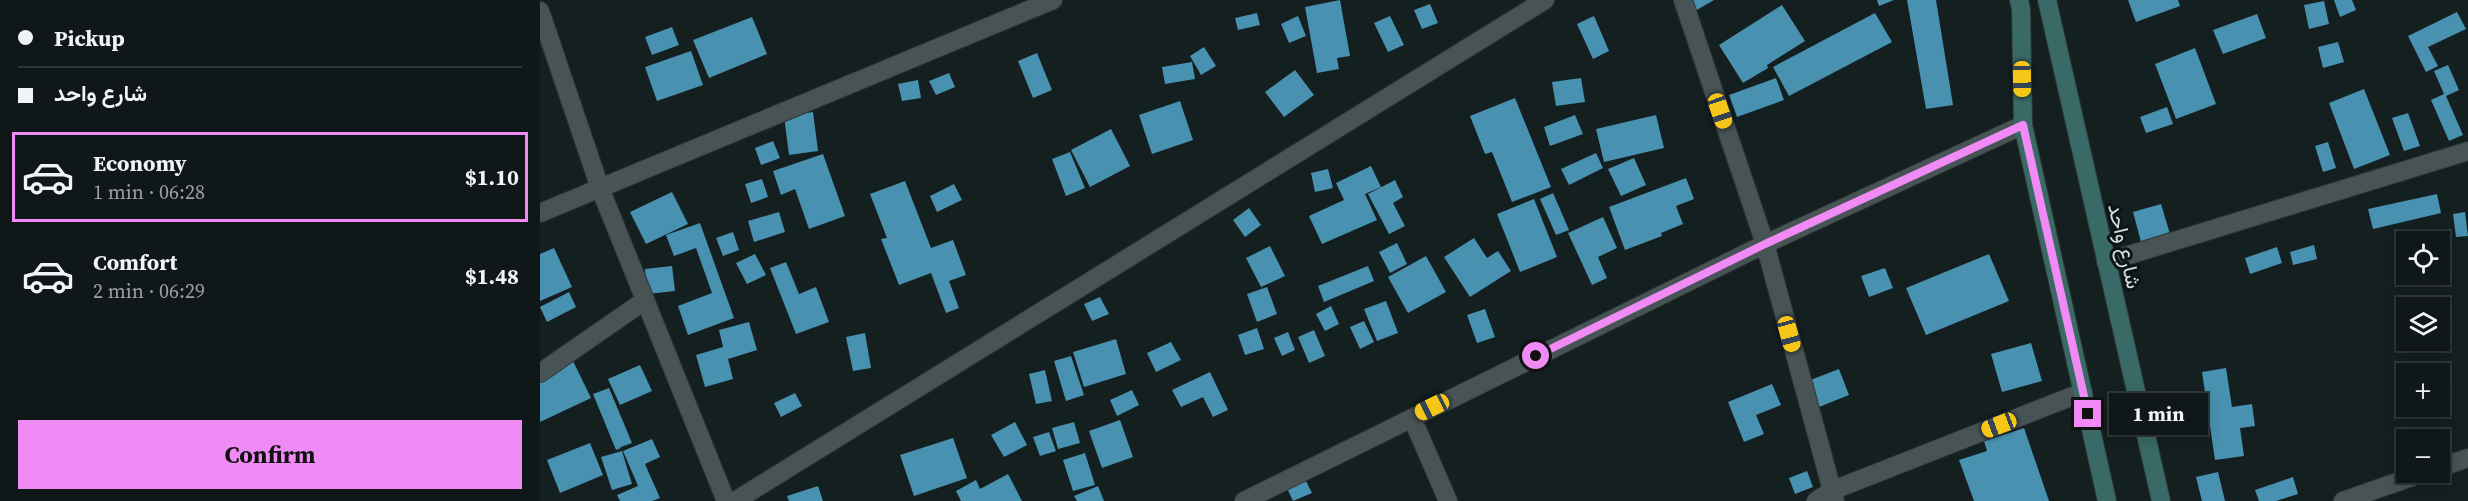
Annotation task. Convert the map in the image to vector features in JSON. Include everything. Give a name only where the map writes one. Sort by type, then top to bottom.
[{"type":"street","points":[[540,213],[1053,0]]},
{"type":"street","points":[[735,501],[1545,0]]},
{"type":"street","points":[[1683,0],[1765,244],[1833,496]]},
{"type":"street","points":[[2019,0],[2023,125],[2107,501]]},
{"type":"street","name":"شارع واحد","points":[[2047,0],[2161,501]]},
{"type":"street","points":[[540,11],[600,188],[726,501]]},
{"type":"street","points":[[1244,501],[1765,244],[2023,125]]},
{"type":"street","points":[[2106,262],[2468,151]]},
{"type":"street","points":[[540,373],[644,301]]},
{"type":"street","points":[[1816,501],[2083,392]]},
{"type":"street","points":[[1412,418],[1448,501]]},
{"type":"street","points":[[2450,464],[2468,458]]},
{"type":"street","points":[[2343,501],[2396,482]]},
{"type":"building","points":[[1340,0],[1350,56],[1337,58],[1339,69],[1317,73],[1305,7]]},
{"type":"building","points":[[1689,0],[1714,0],[1695,11]]},
{"type":"building","points":[[1877,0],[1894,0],[1879,6]]},
{"type":"building","points":[[1907,0],[1936,0],[1953,105],[1926,109]]},
{"type":"building","points":[[2128,0],[2178,0],[2180,6],[2136,22]]},
{"type":"building","points":[[2334,0],[2352,0],[2356,10],[2340,17]]},
{"type":"building","points":[[2324,1],[2329,24],[2309,29],[2304,5]]},
{"type":"building","points":[[1430,4],[1438,23],[1422,29],[1414,10]]},
{"type":"building","points":[[1782,5],[1805,41],[1743,83],[1719,45]]},
{"type":"building","points":[[2457,12],[2466,29],[2428,47],[2438,66],[2426,72],[2408,36]]},
{"type":"building","points":[[1257,13],[1260,25],[1238,30],[1235,18]]},
{"type":"building","points":[[1875,13],[1892,42],[1789,96],[1773,67]]},
{"type":"building","points":[[2257,14],[2266,38],[2223,54],[2213,30]]},
{"type":"building","points":[[1298,16],[1306,36],[1289,43],[1281,24]]},
{"type":"building","points":[[1390,16],[1404,45],[1388,52],[1374,23]]},
{"type":"building","points":[[1594,16],[1609,51],[1593,59],[1577,24]]},
{"type":"building","points":[[752,17],[767,54],[709,78],[693,40]]},
{"type":"building","points":[[672,27],[679,45],[652,55],[645,37]]},
{"type":"building","points":[[2338,42],[2344,62],[2323,68],[2318,47]]},
{"type":"building","points":[[1204,47],[1216,66],[1201,75],[1190,56]]},
{"type":"building","points":[[2195,48],[2216,104],[2176,119],[2155,64]]},
{"type":"building","points":[[691,51],[703,85],[657,101],[645,67]]},
{"type":"building","points":[[1037,53],[1052,90],[1033,98],[1018,61]]},
{"type":"building","points":[[1192,62],[1195,79],[1165,84],[1162,67]]},
{"type":"building","points":[[2448,65],[2459,90],[2446,96],[2463,135],[2449,141],[2431,100],[2444,94],[2434,71]]},
{"type":"building","points":[[1295,70],[1314,95],[1284,117],[1265,92]]},
{"type":"building","points":[[949,73],[955,87],[936,95],[929,81]]},
{"type":"building","points":[[1581,78],[1585,102],[1556,106],[1552,82]]},
{"type":"building","points":[[1776,78],[1784,100],[1737,117],[1729,95]]},
{"type":"building","points":[[918,80],[921,98],[902,101],[898,84]]},
{"type":"building","points":[[2364,89],[2390,155],[2354,169],[2329,103]]},
{"type":"building","points":[[1515,98],[1551,187],[1512,202],[1492,152],[1485,154],[1470,116]]},
{"type":"building","points":[[1180,101],[1193,140],[1152,154],[1139,115]]},
{"type":"building","points":[[2167,107],[2173,124],[2146,133],[2140,117]]},
{"type":"building","points":[[813,112],[818,151],[789,155],[784,116]]},
{"type":"building","points":[[2408,113],[2420,146],[2404,151],[2392,118]]},
{"type":"building","points":[[1575,115],[1583,134],[1550,146],[1544,127]]},
{"type":"building","points":[[1656,115],[1664,148],[1604,162],[1596,129]]},
{"type":"building","points":[[1111,129],[1130,166],[1090,187],[1071,150]]},
{"type":"building","points":[[773,141],[780,158],[761,165],[755,148]]},
{"type":"building","points":[[2328,142],[2336,168],[2323,172],[2315,146]]},
{"type":"building","points":[[1070,152],[1085,188],[1066,196],[1052,159]]},
{"type":"building","points":[[1596,153],[1603,168],[1569,185],[1561,169]]},
{"type":"building","points":[[823,154],[845,216],[809,229],[795,189],[781,195],[773,171]]},
{"type":"building","points":[[1634,158],[1646,185],[1621,196],[1608,169]]},
{"type":"building","points":[[1371,166],[1381,187],[1365,194],[1377,220],[1322,244],[1309,216],[1344,200],[1336,183]]},
{"type":"building","points":[[1328,169],[1333,188],[1315,192],[1311,173]]},
{"type":"building","points":[[1686,178],[1694,199],[1676,206],[1683,224],[1661,233],[1662,236],[1625,250],[1609,207]]},
{"type":"building","points":[[762,179],[768,197],[751,203],[745,184]]},
{"type":"building","points":[[1395,180],[1403,197],[1393,203],[1405,226],[1389,234],[1368,194]]},
{"type":"building","points":[[905,181],[931,248],[953,240],[966,275],[949,281],[959,308],[946,313],[931,273],[899,285],[881,239],[887,238],[870,194]]},
{"type":"building","points":[[954,184],[962,200],[937,212],[930,196]]},
{"type":"building","points":[[672,192],[688,224],[646,244],[630,212]]},
{"type":"building","points":[[1553,193],[1569,230],[1556,235],[1540,199]]},
{"type":"building","points":[[2437,194],[2441,213],[2373,229],[2368,209]]},
{"type":"building","points":[[1534,199],[1557,257],[1520,272],[1497,214]]},
{"type":"building","points":[[2161,204],[2170,234],[2141,242],[2133,212]]},
{"type":"building","points":[[1249,208],[1261,225],[1245,237],[1233,220]]},
{"type":"building","points":[[779,212],[785,232],[754,242],[748,221]]},
{"type":"building","points":[[2465,212],[2468,236],[2456,237],[2453,214]]},
{"type":"building","points":[[1603,217],[1617,248],[1598,257],[1607,278],[1592,285],[1568,233]]},
{"type":"building","points":[[700,223],[734,318],[688,335],[678,306],[712,293],[696,248],[674,256],[666,235]]},
{"type":"building","points":[[733,232],[739,250],[723,256],[716,238]]},
{"type":"building","points":[[1474,238],[1487,258],[1498,251],[1511,271],[1470,297],[1444,257]]},
{"type":"building","points":[[1397,243],[1407,264],[1390,273],[1379,252]]},
{"type":"building","points":[[2314,245],[2317,259],[2293,265],[2290,252]]},
{"type":"building","points":[[1270,246],[1285,276],[1261,287],[1246,258]]},
{"type":"building","points":[[2277,247],[2282,263],[2250,274],[2245,258]]},
{"type":"building","points":[[554,248],[572,287],[540,301],[540,254]]},
{"type":"building","points":[[755,254],[766,275],[747,284],[736,263]]},
{"type":"building","points":[[1989,254],[2009,301],[1926,335],[1906,288]]},
{"type":"building","points":[[1426,256],[1446,292],[1408,313],[1388,277]]},
{"type":"building","points":[[786,262],[799,294],[816,287],[829,322],[796,334],[770,268]]},
{"type":"building","points":[[672,266],[675,291],[647,294],[645,269]]},
{"type":"building","points":[[1368,266],[1374,281],[1324,302],[1318,286]]},
{"type":"building","points":[[1885,268],[1893,288],[1869,297],[1861,276]]},
{"type":"building","points":[[1267,287],[1277,314],[1257,322],[1247,294]]},
{"type":"building","points":[[569,292],[576,307],[547,322],[540,307]]},
{"type":"building","points":[[1100,297],[1109,314],[1092,321],[1084,304]]},
{"type":"building","points":[[1386,301],[1398,333],[1377,341],[1364,309]]},
{"type":"building","points":[[1331,306],[1339,324],[1325,331],[1316,314]]},
{"type":"building","points":[[1485,309],[1495,337],[1477,343],[1467,315]]},
{"type":"building","points":[[1364,321],[1374,342],[1360,349],[1350,327]]},
{"type":"building","points":[[749,322],[757,350],[728,359],[733,379],[705,387],[696,355],[723,347],[719,330]]},
{"type":"building","points":[[1257,328],[1264,349],[1245,355],[1238,335]]},
{"type":"building","points":[[1314,330],[1325,356],[1309,363],[1298,337]]},
{"type":"building","points":[[1288,332],[1295,350],[1282,356],[1274,338]]},
{"type":"building","points":[[865,333],[871,368],[853,371],[846,337]]},
{"type":"building","points":[[1116,339],[1126,374],[1084,387],[1073,352]]},
{"type":"building","points":[[1171,342],[1181,360],[1156,372],[1147,353]]},
{"type":"building","points":[[2031,343],[2042,381],[2002,392],[1991,354]]},
{"type":"building","points":[[1071,356],[1084,395],[1066,401],[1054,361]]},
{"type":"building","points":[[573,361],[591,398],[540,422],[540,376]]},
{"type":"building","points":[[640,365],[652,391],[620,405],[608,379]]},
{"type":"building","points":[[2226,368],[2232,407],[2252,404],[2255,426],[2240,428],[2244,456],[2215,460],[2202,372]]},
{"type":"building","points":[[1839,369],[1849,395],[1819,407],[1808,381]]},
{"type":"building","points":[[1045,370],[1052,401],[1036,404],[1029,374]]},
{"type":"building","points":[[1210,372],[1228,410],[1213,417],[1203,397],[1181,407],[1172,390]]},
{"type":"building","points":[[1772,384],[1781,405],[1756,415],[1764,434],[1744,442],[1728,402]]},
{"type":"building","points":[[609,388],[632,443],[620,446],[621,448],[616,450],[593,394]]},
{"type":"building","points":[[1132,390],[1139,405],[1117,416],[1110,400]]},
{"type":"building","points":[[795,393],[802,406],[781,417],[774,403]]},
{"type":"building","points":[[1120,420],[1133,457],[1102,468],[1089,431]]},
{"type":"building","points":[[1015,422],[1027,445],[1004,457],[991,435]]},
{"type":"building","points":[[1074,422],[1080,443],[1058,449],[1052,428]]},
{"type":"building","points":[[2024,428],[2049,501],[1974,501],[1959,460],[1987,451],[1984,441]]},
{"type":"building","points":[[1049,432],[1056,451],[1040,456],[1033,437]]},
{"type":"building","points":[[953,438],[967,478],[914,496],[900,455]]},
{"type":"building","points":[[652,439],[660,457],[645,464],[660,498],[652,501],[620,501],[617,495],[638,486],[623,451]]},
{"type":"building","points":[[590,443],[603,475],[560,493],[547,460]]},
{"type":"building","points":[[622,451],[632,484],[612,490],[601,457]]},
{"type":"building","points":[[1085,453],[1095,485],[1073,491],[1063,460]]},
{"type":"building","points":[[1807,471],[1813,487],[1795,494],[1789,478]]},
{"type":"building","points":[[2218,472],[2225,501],[2202,501],[2196,477]]},
{"type":"building","points":[[1008,474],[1022,501],[961,501],[956,491],[976,480],[980,489]]},
{"type":"building","points":[[1304,477],[1312,493],[1293,501],[1286,486]]},
{"type":"building","points":[[2293,477],[2298,494],[2276,501],[2259,501],[2255,490]]},
{"type":"building","points":[[818,486],[823,501],[789,501],[787,496]]},
{"type":"building","points":[[1098,486],[1104,501],[1077,501],[1074,496]]},
{"type":"route","points":[[1536,356],[1765,244],[2023,125],[2088,414]]}]
